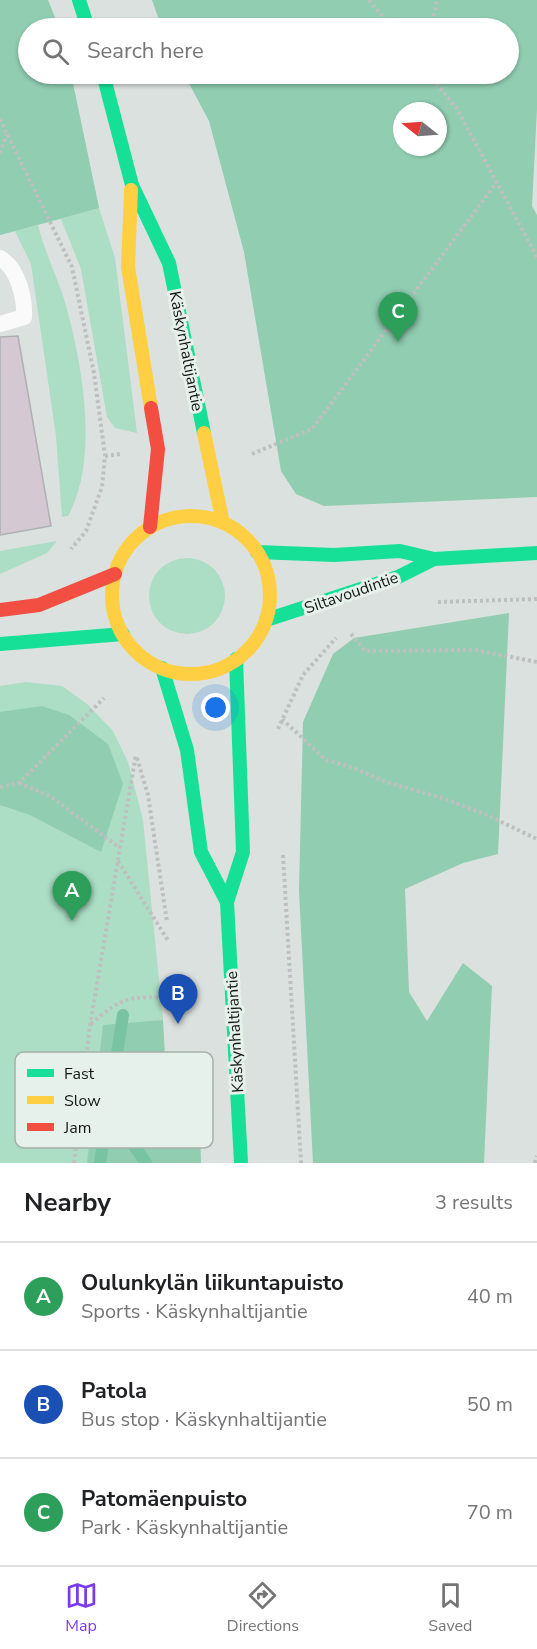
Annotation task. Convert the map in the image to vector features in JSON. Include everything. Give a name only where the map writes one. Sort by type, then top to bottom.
[{"type":"main road","points":[[79,0],[85,18]]},
{"type":"main road","name":"Käskynhaltijantie","points":[[106,84],[132,185],[170,263],[223,523]]},
{"type":"main road","name":"Käskynhaltijantie","points":[[132,185],[128,267],[158,448],[150,527]]},
{"type":"main road","points":[[187,516],[208,518],[223,523],[242,534],[257,552],[269,585],[266,620],[254,642],[236,659],[202,673],[176,672],[162,668],[139,654],[123,634],[113,609],[115,574],[128,547],[150,527],[164,520],[187,516]]},
{"type":"main road","name":"Siltavoudintie","points":[[257,552],[334,555],[400,552],[434,559],[537,553]]},
{"type":"main road","name":"Siltavoudintie","points":[[266,620],[398,577],[434,559]]},
{"type":"main road","points":[[0,610],[39,605],[115,574]]},
{"type":"main road","points":[[0,644],[123,634]]},
{"type":"main road","name":"Käskynhaltijantie","points":[[236,659],[243,852],[226,902],[241,1163]]},
{"type":"main road","name":"Käskynhaltijantie","points":[[162,668],[187,750],[201,852],[226,902]]},
{"type":"lane","points":[[0,258],[13,269],[24,309],[24,317],[0,324]]},
{"type":"path","points":[[369,0],[384,18]]},
{"type":"path","points":[[433,18],[437,0]]},
{"type":"path","points":[[437,84],[457,109],[537,257]]},
{"type":"path","points":[[0,119],[72,267],[94,373],[105,456],[102,487],[86,531],[67,555]]},
{"type":"path","points":[[0,153],[8,133]]},
{"type":"path","points":[[252,454],[312,429],[497,182]]},
{"type":"path","points":[[435,602],[537,599]]},
{"type":"path","points":[[346,628],[365,651],[475,650],[537,662]]},
{"type":"path","points":[[276,737],[303,675],[339,636]]},
{"type":"path","points":[[0,787],[19,783],[104,698]]},
{"type":"path","points":[[282,719],[326,760],[354,768],[386,782],[442,798],[537,839]]},
{"type":"path","points":[[87,1052],[136,754],[148,795],[167,922]]},
{"type":"path","points":[[19,783],[50,796],[120,848]]},
{"type":"path","points":[[282,849],[301,1163]]},
{"type":"path","points":[[118,861],[169,942]]},
{"type":"path","points":[[90,1025],[114,1004],[128,998],[175,997]]},
{"type":"path","points":[[74,1163],[76,1148]]},
{"type":"path","points":[[535,1163],[537,1156]]},
{"type":"green space","points":[[0,0],[48,0],[55,18],[18,18],[18,84],[73,84],[99,208],[115,258],[137,433],[115,428],[107,417],[81,269],[61,219],[38,225],[71,323],[82,379],[86,438],[78,493],[68,516],[62,517],[56,436],[31,264],[15,231],[0,235]]},
{"type":"green space","points":[[0,0],[48,0],[55,18],[18,18],[18,84],[73,84],[99,208],[0,235]]},
{"type":"green space","points":[[152,0],[537,0],[537,109],[532,206],[537,215],[537,497],[324,506],[296,494],[281,471],[244,252],[209,121],[189,84],[519,84],[519,18],[158,18]]},
{"type":"green space","points":[[57,541],[47,553],[0,574],[0,551]]},
{"type":"green space","points":[[187,558],[202,561],[214,569],[222,581],[225,596],[222,611],[214,623],[202,631],[187,634],[172,631],[160,623],[152,611],[149,596],[152,581],[160,569],[172,561]]},
{"type":"green space","points":[[509,613],[498,854],[463,863],[405,889],[409,992],[427,1021],[463,963],[492,986],[484,1163],[313,1163],[299,891],[303,722],[333,654],[354,638]]},
{"type":"green space","points":[[26,682],[62,686],[87,704],[113,731],[128,762],[143,820],[163,1020],[147,1022],[148,1052],[15,1052],[15,1148],[151,1148],[152,1163],[0,1163],[0,686]]},
{"type":"green space","points":[[42,706],[69,715],[108,744],[123,784],[101,852],[30,815],[0,805],[0,712]]},
{"type":"green space","points":[[163,1020],[165,1052],[100,1052],[103,1025]]},
{"type":"green space","points":[[89,1148],[201,1148],[201,1163],[87,1163]]},
{"type":"building","points":[[18,336],[51,526],[0,535],[0,337]]},
{"type":"waterway","points":[[117,1052],[123,1015]]},
{"type":"waterway","points":[[100,1163],[102,1148]]},
{"type":"waterway","points":[[136,1148],[146,1163]]},
{"type":"traffic: fast","points":[[79,0],[85,18]]},
{"type":"traffic: fast","points":[[106,84],[132,185],[169,263],[204,433]]},
{"type":"traffic: fast","points":[[257,552],[334,555],[400,551],[434,559],[537,553]]},
{"type":"traffic: fast","points":[[266,620],[398,577],[434,559]]},
{"type":"traffic: fast","points":[[0,644],[123,634]]},
{"type":"traffic: fast","points":[[236,659],[243,852],[227,902],[241,1163]]},
{"type":"traffic: fast","points":[[162,668],[187,750],[201,852],[227,902]]},
{"type":"traffic: slow","points":[[131,190],[128,267],[151,408]]},
{"type":"traffic: slow","points":[[204,433],[223,523]]},
{"type":"traffic: slow","points":[[191,516],[221,522],[247,539],[264,565],[270,595],[264,625],[247,651],[221,668],[191,674],[161,668],[135,651],[118,625],[112,595],[118,565],[135,539],[161,522],[191,516]]},
{"type":"traffic: jam","points":[[150,527],[158,449],[151,408]]},
{"type":"traffic: jam","points":[[0,610],[39,605],[115,574]]},
{"type":"place","name":"Patomäenpuisto","points":[[398,342]]},
{"type":"place","name":"Oulunkylän liikuntapuisto","points":[[72,921]]},
{"type":"place","name":"Patola","points":[[178,1024]]}]
